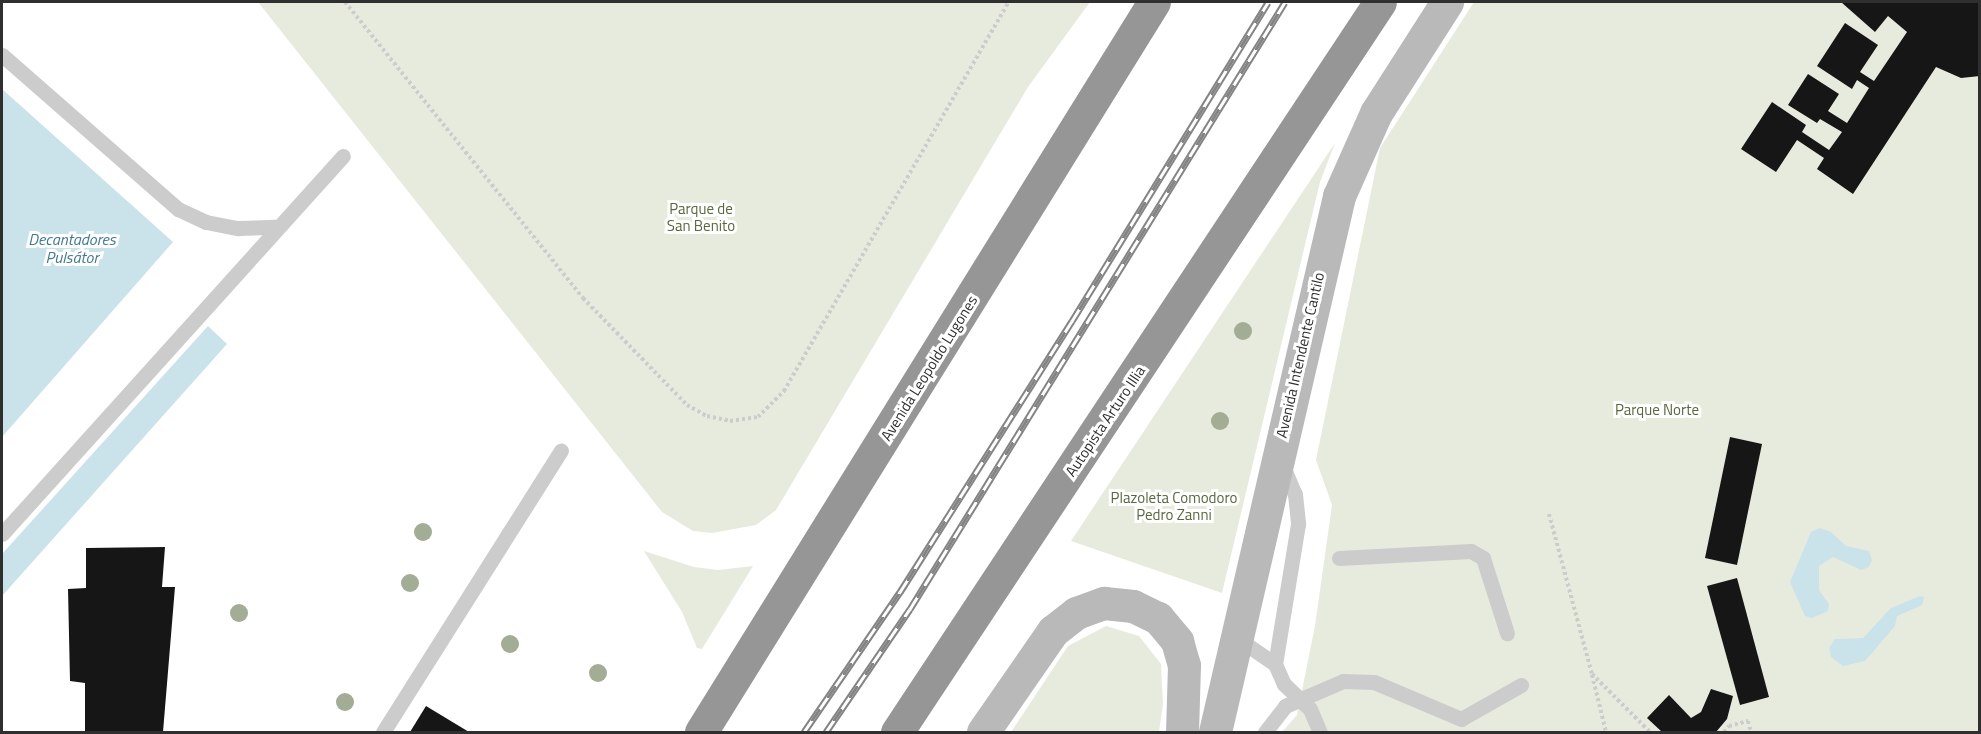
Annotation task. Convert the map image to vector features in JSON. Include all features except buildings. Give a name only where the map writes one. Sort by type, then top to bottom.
[{"type":"highway","name":"Avenida Leopoldo Lugones","points":[[701,732],[1154,2]]},
{"type":"highway","name":"Autopista Arturo Illia","points":[[897,732],[1312,109],[1380,2]]},
{"type":"main road","name":"Avenida Intendente Cantilo","points":[[1215,732],[1339,196],[1376,113],[1447,2]]},
{"type":"main road","points":[[983,732],[1026,664],[1053,631],[1076,613],[1104,603],[1133,606],[1158,618],[1177,641],[1184,665],[1182,732]]},
{"type":"lane","points":[[2,55],[178,210],[216,224],[275,227]]},
{"type":"lane","points":[[2,534],[275,227],[343,156]]},
{"type":"lane","points":[[383,732],[561,450]]},
{"type":"lane","points":[[1275,664],[1298,524],[1295,494],[1278,456]]},
{"type":"lane","points":[[1339,558],[1472,551],[1483,558],[1507,633]]},
{"type":"lane","points":[[1237,638],[1275,664],[1284,684],[1300,697],[1320,726],[1320,732]]},
{"type":"lane","points":[[1265,732],[1285,706],[1300,697],[1343,681],[1374,682],[1461,719],[1521,685]]},
{"type":"path","points":[[345,2],[582,298],[687,405],[707,416],[730,422],[759,417],[784,391],[1009,2]]},
{"type":"path","points":[[1549,514],[1606,732]]},
{"type":"path","points":[[1592,675],[1650,732]]},
{"type":"path","points":[[1724,732],[1729,726],[1748,720],[1751,732]]},
{"type":"green space","name":"Parque de San Benito","points":[[258,2],[1090,2],[1028,87],[776,510],[756,525],[712,533],[693,531],[662,512]]},
{"type":"green space","name":"Parque Norte","points":[[1474,2],[1979,2],[1979,732],[1282,732],[1297,715],[1315,626],[1332,505],[1316,460],[1380,148]]},
{"type":"green space","name":"Plazoleta Comodoro Pedro Zanni","points":[[1335,143],[1320,182],[1222,593],[1071,541]]},
{"type":"green space","points":[[644,551],[694,567],[718,570],[753,566],[702,649],[697,648],[682,612]]},
{"type":"green space","points":[[1106,626],[1139,636],[1161,664],[1163,704],[1159,732],[1011,732],[1068,646]]},
{"type":"water","name":"Decantadores Pulsátor","points":[[2,89],[173,242],[2,437]]},
{"type":"water","points":[[208,326],[227,344],[2,596],[2,554]]},
{"type":"water","points":[[1820,528],[1831,532],[1846,546],[1869,551],[1872,560],[1869,567],[1861,570],[1833,557],[1819,566],[1819,590],[1829,604],[1828,611],[1812,618],[1805,616],[1790,582],[1811,532]]},
{"type":"water","points":[[1920,596],[1924,597],[1922,605],[1897,616],[1895,626],[1865,661],[1843,666],[1831,657],[1829,648],[1835,639],[1863,638],[1891,608]]},
{"type":"railway","points":[[804,732],[900,592],[1072,321],[1268,2]]},
{"type":"railway","points":[[826,732],[910,609],[1285,2]]}]
